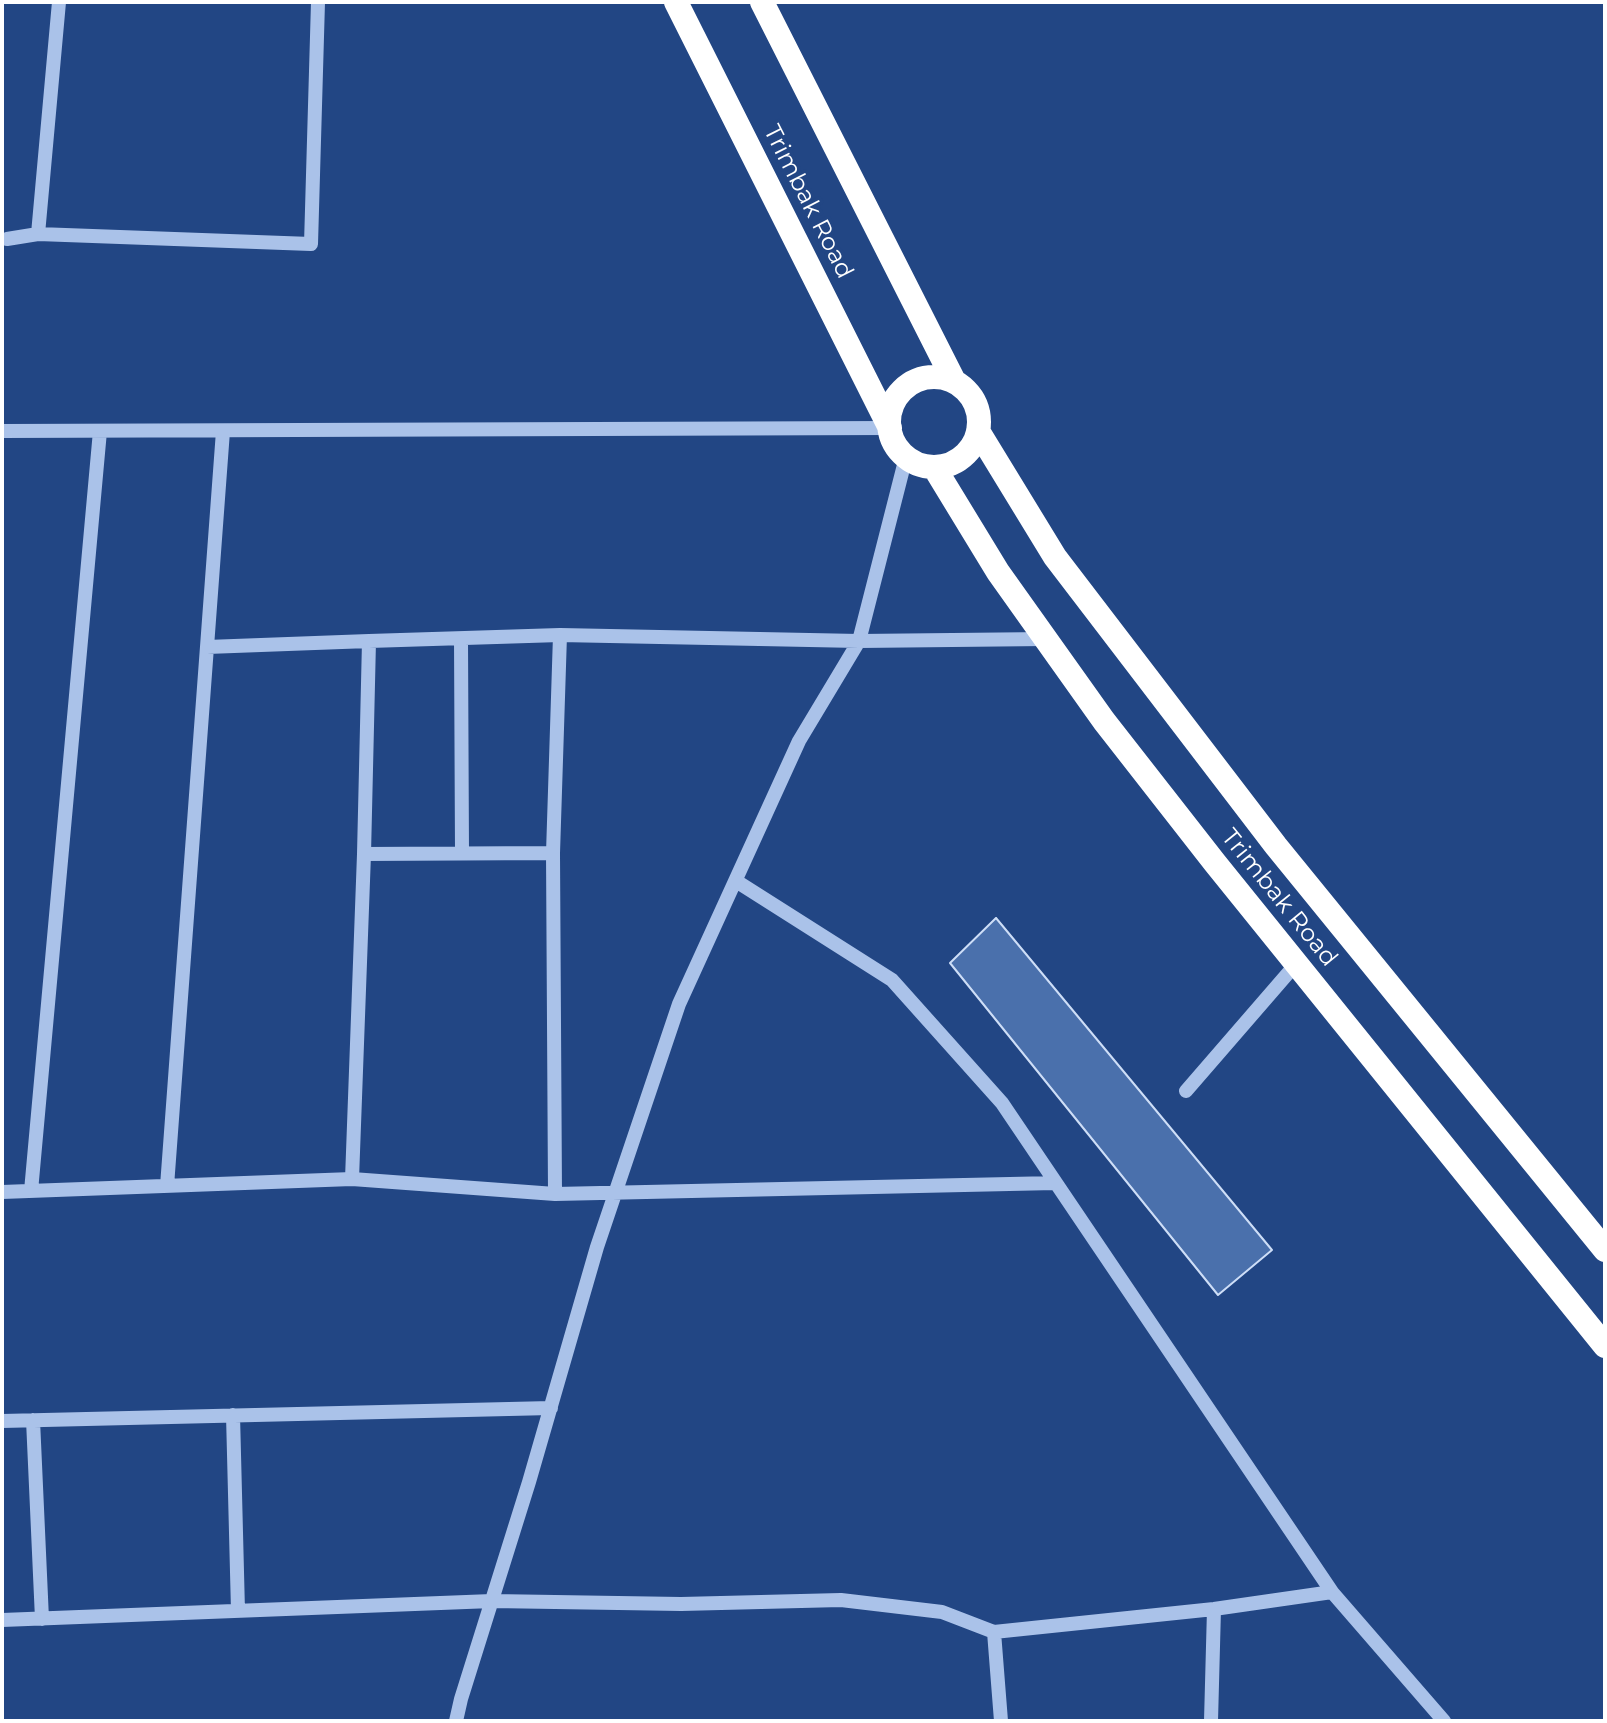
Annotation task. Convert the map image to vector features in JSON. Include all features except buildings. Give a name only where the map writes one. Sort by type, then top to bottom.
[{"type":"highway","name":"Trimbak Road","points":[[676,2],[890,428]]},
{"type":"highway","name":"Trimbak Road","points":[[762,2],[954,381]]},
{"type":"highway","points":[[925,377],[954,381],[966,389],[979,416],[978,431],[972,446],[962,457],[934,467],[919,465],[906,457],[896,446],[890,428],[893,403],[901,391],[925,377]]},
{"type":"highway","name":"Trimbak Road","points":[[978,431],[1055,557],[1276,846],[1605,1250]]},
{"type":"highway","name":"Trimbak Road","points":[[934,467],[998,572],[1104,721],[1605,1346]]},
{"type":"street","points":[[38,234],[59,2]]},
{"type":"street","points":[[7,239],[38,234],[311,244],[318,2]]},
{"type":"street","points":[[2,431],[890,428]]},
{"type":"street","points":[[31,1191],[100,431]]},
{"type":"street","points":[[167,1186],[223,431]]},
{"type":"street","points":[[456,1721],[597,1247],[679,1004],[799,741],[859,641],[906,457]]},
{"type":"street","points":[[207,647],[560,635],[859,641],[1046,639]]},
{"type":"street","points":[[555,1194],[553,853],[560,635]]},
{"type":"street","points":[[461,639],[462,853]]},
{"type":"street","points":[[352,1179],[369,641]]},
{"type":"street","points":[[364,854],[553,853]]},
{"type":"street","points":[[736,881],[892,980],[1002,1103],[1332,1592],[1444,1721]]},
{"type":"street","points":[[1186,1091],[1296,964]]},
{"type":"street","points":[[2,1192],[352,1179],[555,1194],[1055,1183]]},
{"type":"street","points":[[2,1421],[551,1408]]},
{"type":"street","points":[[233,1415],[238,1611]]},
{"type":"street","points":[[33,1420],[42,1619]]},
{"type":"street","points":[[2,1620],[492,1601],[681,1604],[841,1600],[942,1612],[994,1632],[1214,1609],[1332,1592]]},
{"type":"street","points":[[1211,1721],[1214,1609]]},
{"type":"street","points":[[994,1632],[1001,1721]]}]
